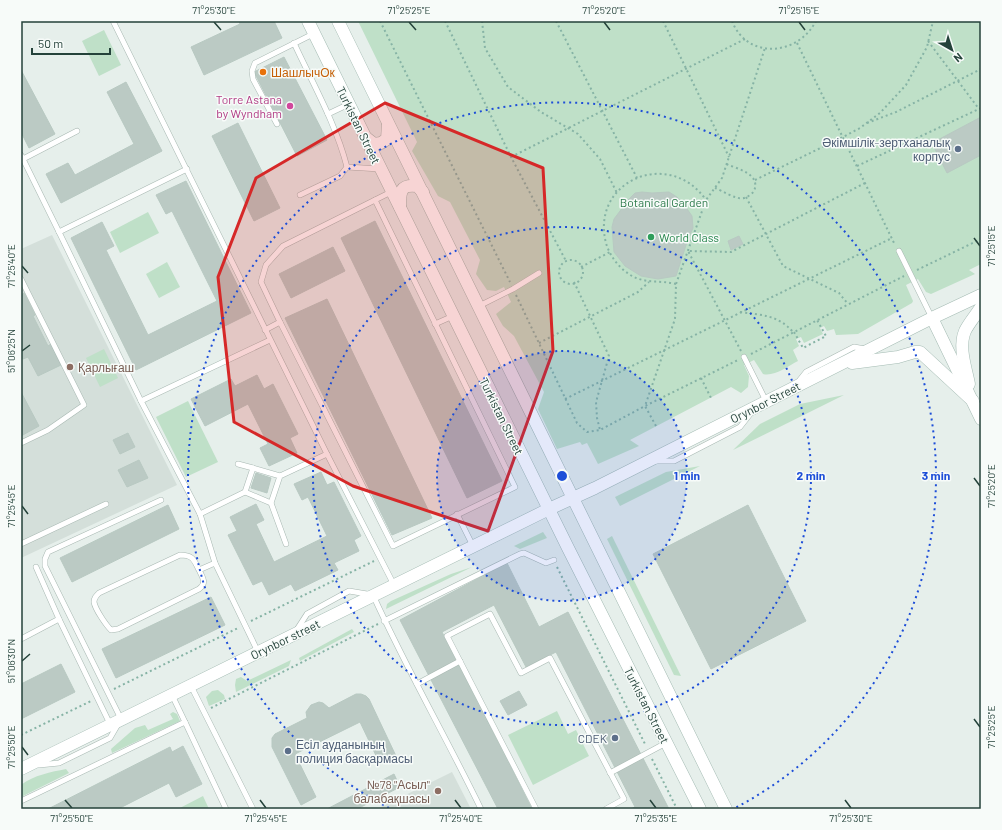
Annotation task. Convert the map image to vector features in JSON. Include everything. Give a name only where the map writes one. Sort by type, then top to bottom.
[{"type":"main road","name":"Turkistan Street","points":[[308,21],[549,509],[700,809]]},
{"type":"main road","name":"Turkistan Street","points":[[338,21],[726,809]]},
{"type":"main road","points":[[365,137],[374,144],[381,143],[387,139],[388,123]]},
{"type":"main road","points":[[400,209],[400,195],[403,188],[408,185],[417,186],[423,192]]},
{"type":"main road","name":"Orynbor Street","points":[[549,509],[595,488],[932,318],[981,295]]},
{"type":"main road","points":[[973,401],[962,349],[965,331],[981,307]]},
{"type":"main road","points":[[932,318],[981,418]]},
{"type":"main road","points":[[841,364],[898,357],[920,352],[973,401]]},
{"type":"main road","name":"Orynbor street","points":[[24,767],[549,509]]},
{"type":"lane","points":[[113,21],[265,330],[394,585]]},
{"type":"lane","points":[[277,124],[253,79],[252,71],[255,63],[314,33]]},
{"type":"lane","points":[[294,43],[328,114],[347,167]]},
{"type":"lane","points":[[328,114],[349,104]]},
{"type":"lane","points":[[77,131],[22,157],[141,401],[200,514],[214,562],[258,652]]},
{"type":"lane","points":[[347,167],[381,169]]},
{"type":"lane","points":[[300,195],[340,176],[347,167]]},
{"type":"lane","points":[[59,232],[187,169]]},
{"type":"lane","points":[[375,200],[514,487],[392,546],[261,282],[266,266],[283,246],[375,200],[392,192]]},
{"type":"lane","points":[[899,251],[932,318]]},
{"type":"lane","points":[[479,306],[513,289],[539,273]]},
{"type":"lane","points":[[21,279],[84,405],[48,430],[21,443]]},
{"type":"lane","points":[[435,324],[453,316]]},
{"type":"lane","points":[[265,330],[280,322]]},
{"type":"lane","points":[[141,401],[270,340]]},
{"type":"lane","points":[[794,388],[806,372],[854,347],[870,350]]},
{"type":"lane","points":[[744,357],[767,402]]},
{"type":"lane","points":[[238,464],[280,476],[327,454]]},
{"type":"lane","points":[[200,514],[245,492],[253,468]]},
{"type":"lane","points":[[280,476],[271,503],[286,544]]},
{"type":"lane","points":[[245,492],[271,503]]},
{"type":"lane","points":[[116,722],[108,692],[45,566],[45,559],[48,552],[161,500]]},
{"type":"lane","points":[[21,544],[106,504]]},
{"type":"lane","points":[[457,514],[473,546]]},
{"type":"lane","points":[[383,622],[520,554],[524,553],[546,562],[554,560]]},
{"type":"lane","points":[[180,555],[187,555],[194,559],[200,570],[205,582],[204,586],[118,629],[111,630],[106,626],[94,602],[99,593],[180,555]]},
{"type":"lane","points":[[200,570],[214,562]]},
{"type":"lane","points":[[36,567],[59,619],[97,697],[116,722]]},
{"type":"lane","points":[[373,595],[383,622],[459,763],[480,809]]},
{"type":"lane","points":[[536,809],[447,636],[490,614],[521,673],[550,658],[624,800],[606,809]]},
{"type":"lane","points":[[21,639],[59,619]]},
{"type":"lane","points":[[417,684],[460,661]]},
{"type":"lane","points":[[191,685],[253,809]]},
{"type":"lane","points":[[172,694],[226,809]]},
{"type":"lane","points":[[21,801],[185,722]]},
{"type":"lane","points":[[610,773],[666,743]]},
{"type":"path","points":[[380,21],[513,289],[576,423],[587,432],[600,430],[645,406],[981,239]]},
{"type":"path","points":[[445,21],[511,157],[566,261]]},
{"type":"path","points":[[482,21],[485,48],[508,87],[541,112],[578,134],[600,159],[617,193]]},
{"type":"path","points":[[556,21],[638,178]]},
{"type":"path","points":[[663,21],[729,157]]},
{"type":"path","points":[[732,21],[737,31],[745,39],[757,46],[776,49],[787,47],[797,42],[808,33],[816,21]]},
{"type":"path","points":[[755,180],[843,137],[880,113],[906,85],[927,47],[933,21]]},
{"type":"path","points":[[511,157],[745,39]]},
{"type":"path","points":[[857,166],[980,108],[928,41]]},
{"type":"path","points":[[797,42],[899,251]]},
{"type":"path","points":[[656,426],[645,406],[675,319],[676,284],[706,200],[722,178],[765,48]]},
{"type":"path","points":[[864,124],[896,112],[981,69]]},
{"type":"path","points":[[715,188],[739,198],[746,198],[753,193],[756,186],[755,180],[750,174],[726,164]]},
{"type":"path","points":[[676,284],[668,282],[649,282],[640,279],[624,270],[617,263],[610,252],[605,238],[605,219],[607,209],[617,193],[624,186],[638,178],[649,174],[659,173],[677,176],[694,186],[706,200]]},
{"type":"path","points":[[688,252],[731,252],[865,184]]},
{"type":"path","points":[[746,198],[783,266],[839,293],[848,305]]},
{"type":"path","points":[[565,399],[724,319],[892,238]]},
{"type":"path","points":[[581,267],[610,252]]},
{"type":"path","points":[[688,252],[744,357]]},
{"type":"path","points":[[574,260],[581,267],[581,276],[574,282],[565,282],[560,277],[559,273],[561,266],[566,261],[574,260]]},
{"type":"path","points":[[574,282],[609,356],[596,402],[597,418],[600,430]]},
{"type":"path","points":[[538,343],[638,292],[649,282]]},
{"type":"path","points":[[740,312],[776,318],[794,332],[803,348],[826,336],[817,320]]},
{"type":"path","points":[[701,378],[710,398]]},
{"type":"path","points":[[108,692],[381,558]]},
{"type":"path","points":[[554,560],[677,809]]},
{"type":"path","points":[[204,711],[383,622]]},
{"type":"path","points":[[21,736],[97,697]]},
{"type":"highlighted area","points":[[385,103],[543,168],[553,351],[488,531],[353,486],[234,422],[218,277],[256,178]]},
{"type":"shaded area","name":"Қарлығаш","points":[[52,235],[177,485],[21,558],[21,249]]},
{"type":"shaded area","name":"№78 \"Асыл\" балабақшасы","points":[[452,772],[471,809],[377,809]]},
{"type":"green space","name":"Botanical Garden","points":[[358,21],[981,21],[981,264],[969,270],[975,274],[931,294],[926,292],[918,279],[906,285],[913,301],[912,303],[858,334],[836,335],[834,329],[827,331],[824,326],[820,328],[823,334],[804,343],[801,337],[796,339],[799,346],[793,350],[798,361],[776,373],[767,375],[763,374],[754,360],[744,365],[749,376],[748,387],[741,393],[731,387],[630,440],[639,446],[598,464],[587,443],[582,445],[580,442],[557,449],[538,409],[544,392],[514,336],[503,326],[496,314],[511,302],[504,287],[496,291],[487,290],[476,274],[480,260],[450,202],[438,196],[412,151],[417,142]]},
{"type":"green space","points":[[104,30],[121,65],[99,76],[82,41]]},
{"type":"green space","points":[[148,212],[159,233],[120,253],[110,232]]},
{"type":"green space","points":[[167,262],[180,287],[159,298],[146,274]]},
{"type":"green space","points":[[104,349],[118,378],[100,387],[86,358]]},
{"type":"green space","points":[[844,395],[733,450],[760,424],[800,404]]},
{"type":"green space","points":[[188,401],[218,462],[186,477],[156,417]]},
{"type":"green space","points":[[700,466],[620,506],[615,497],[666,472]]},
{"type":"green space","points":[[543,532],[547,538],[520,549],[514,546]]},
{"type":"green space","points":[[612,536],[681,676],[674,675],[607,539]]},
{"type":"green space","points":[[472,567],[386,609],[387,604],[391,601],[451,574]]},
{"type":"green space","points":[[352,629],[354,632],[300,661],[299,658]]},
{"type":"green space","points":[[291,660],[289,666],[236,692],[236,679],[241,677],[247,681]]},
{"type":"green space","points":[[218,690],[224,695],[225,699],[209,706],[206,697],[212,691]]},
{"type":"green space","points":[[557,711],[568,734],[576,730],[589,756],[533,785],[508,735]]},
{"type":"green space","points":[[173,712],[177,714],[180,721],[112,753],[111,749],[135,728],[145,725],[148,730],[173,719],[170,714]]},
{"type":"green space","points":[[66,769],[69,773],[21,797],[21,785],[43,774]]},
{"type":"green space","points":[[203,796],[209,809],[178,809]]},
{"type":"building","points":[[239,21],[274,21],[282,38],[204,75],[191,47],[240,24]]},
{"type":"building","name":"Torre Astana by Wyndham","points":[[284,57],[327,140],[297,156],[254,72]]},
{"type":"building","points":[[21,70],[55,134],[29,148],[21,132]]},
{"type":"building","points":[[126,82],[162,151],[61,203],[46,174],[68,163],[75,175],[134,144],[107,92]]},
{"type":"building","name":"Әкімшілік-зертханалық корпус","points":[[981,117],[981,155],[947,173],[932,143]]},
{"type":"building","points":[[238,123],[280,208],[254,221],[212,136]]},
{"type":"building","points":[[186,181],[251,313],[136,370],[71,238],[102,222],[114,246],[106,250],[148,335],[217,301],[172,211],[166,214],[156,195]]},
{"type":"building","name":"World Class","points":[[669,192],[677,197],[692,216],[693,228],[676,276],[658,279],[641,276],[625,266],[614,252],[612,227],[614,219],[635,193]]},
{"type":"building","points":[[375,221],[502,481],[467,498],[341,238]]},
{"type":"building","points":[[739,236],[743,244],[731,250],[728,241]]},
{"type":"building","points":[[333,247],[345,271],[291,298],[279,274]]},
{"type":"building","points":[[21,293],[22,295],[24,293],[35,315],[33,316],[48,346],[51,344],[61,365],[38,376],[28,357],[23,359],[21,355],[21,347],[23,346],[21,342]]},
{"type":"building","points":[[327,299],[432,518],[392,535],[285,318]]},
{"type":"building","points":[[257,375],[264,389],[273,384],[298,434],[290,438],[297,453],[269,466],[260,448],[268,444],[248,404],[205,426],[191,399],[231,379],[235,386]]},
{"type":"building","points":[[21,392],[39,426],[21,436]]},
{"type":"building","points":[[128,433],[135,447],[120,454],[113,440]]},
{"type":"building","points":[[139,460],[148,478],[127,487],[118,470]]},
{"type":"building","points":[[321,472],[327,485],[334,482],[361,536],[354,540],[359,551],[334,563],[338,570],[295,591],[291,584],[269,595],[262,581],[253,585],[228,535],[237,531],[230,517],[256,504],[264,520],[256,524],[274,562],[327,536],[308,497],[302,500],[294,484]]},
{"type":"building","points":[[256,473],[271,478],[267,493],[251,488]]},
{"type":"building","points":[[168,505],[179,529],[72,582],[60,558]]},
{"type":"building","points":[[748,505],[806,621],[711,669],[653,554]]},
{"type":"building","points":[[507,563],[539,627],[568,612],[669,809],[631,809],[635,807],[556,652],[526,667],[494,605],[442,632],[532,809],[498,809],[400,620]]},
{"type":"building","points":[[211,597],[225,625],[116,678],[102,649]]},
{"type":"building","points":[[61,664],[75,692],[21,719],[21,684]]},
{"type":"building","points":[[519,691],[527,705],[508,715],[500,701]]},
{"type":"building","name":"Есіл ауданының полиция басқармасы","points":[[356,694],[361,694],[369,699],[396,756],[380,764],[360,722],[295,754],[316,797],[301,805],[272,747],[272,738],[275,734],[307,718],[306,712],[311,705],[319,702],[323,703],[329,708]]},
{"type":"building","points":[[183,746],[202,784],[176,797],[169,783],[118,809],[48,809],[170,747],[172,752]]},
{"type":"building","points":[[394,774],[400,787],[357,809],[327,809]]},
{"type":"place","name":"ШашлычОк","points":[[263,72]]},
{"type":"place","name":"Torre Astana by Wyndham","points":[[290,106]]},
{"type":"place","name":"Әкімшілік-зертханалық корпус","points":[[958,149]]},
{"type":"place","name":"World Class","points":[[651,237]]},
{"type":"place","name":"Қарлығаш","points":[[70,367]]},
{"type":"place","name":"CDEK","points":[[615,738]]},
{"type":"place","name":"Есіл ауданының полиция басқармасы","points":[[288,751]]},
{"type":"place","name":"№78 \"Асыл\" балабақшасы","points":[[438,791]]}]
